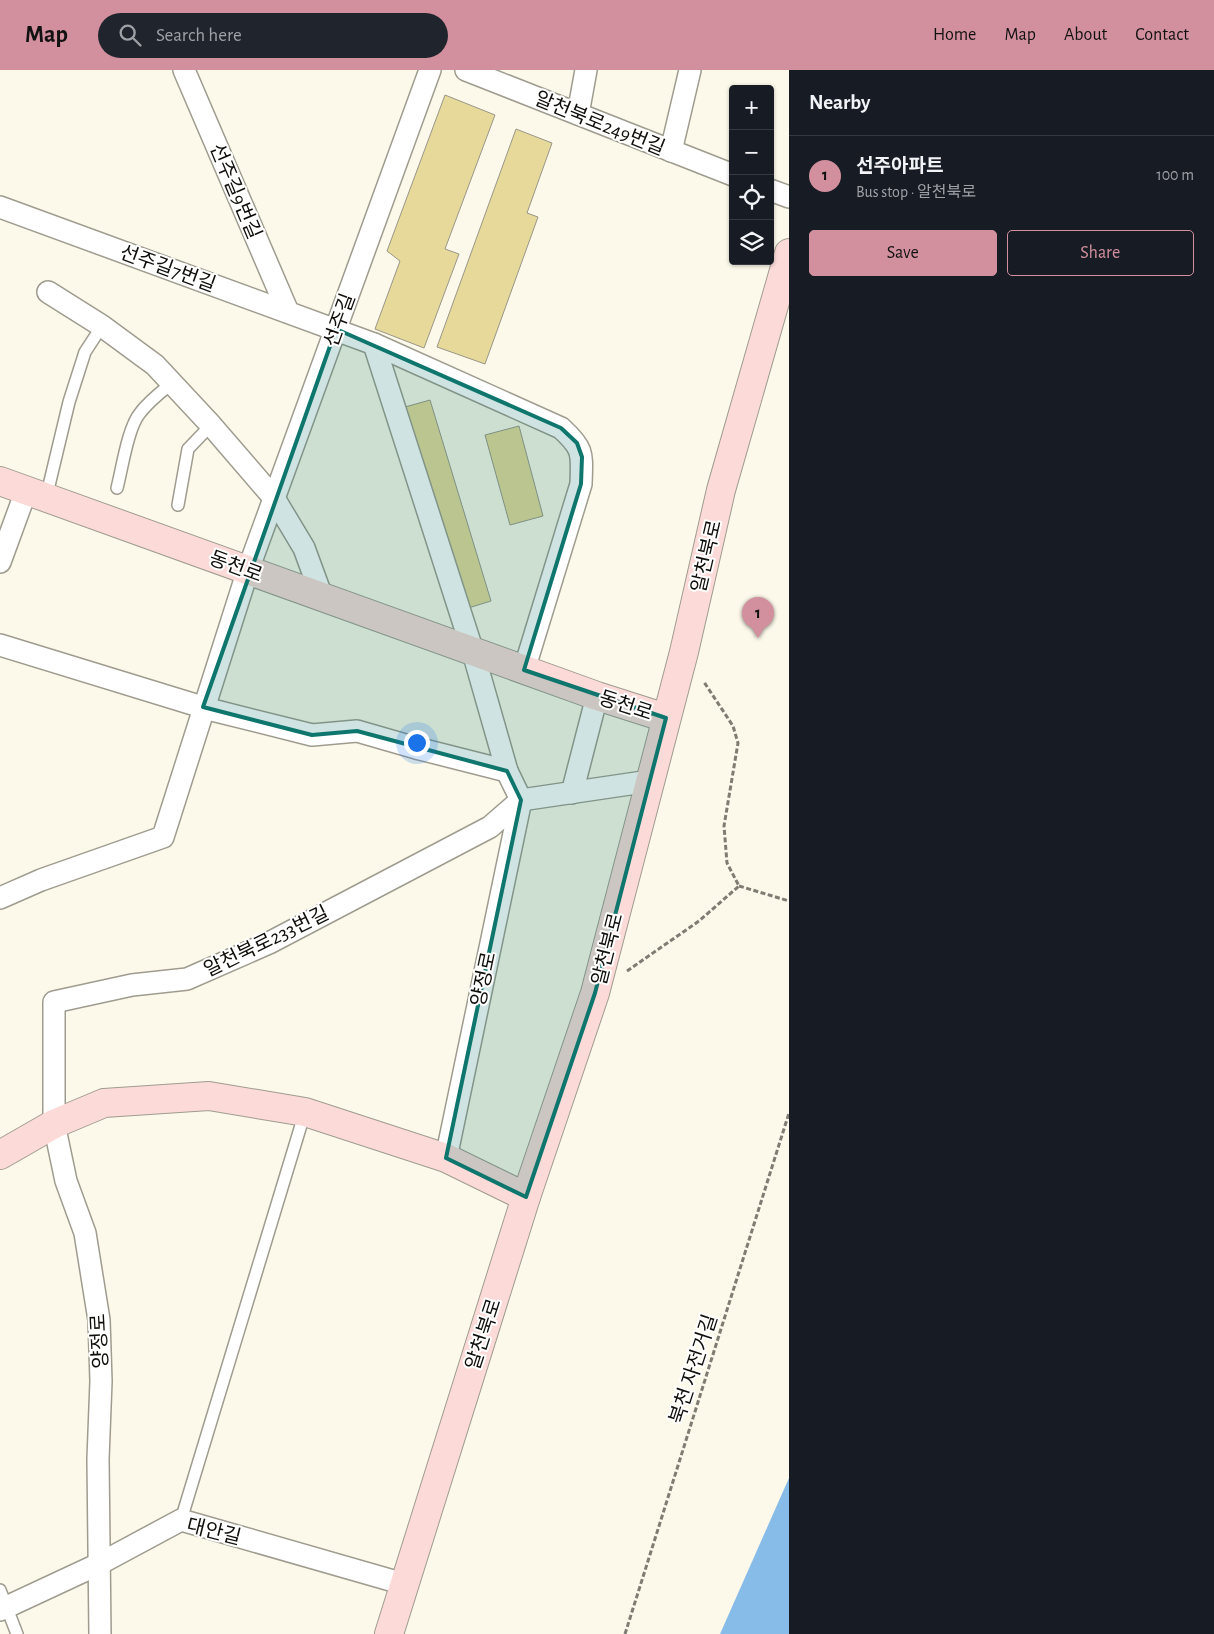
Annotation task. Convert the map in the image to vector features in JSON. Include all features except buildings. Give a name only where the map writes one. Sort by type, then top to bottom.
[{"type":"street","name":"선주길9번길","points":[[184,70],[288,312]]},
{"type":"street","name":"선주길","points":[[0,898],[41,880],[163,836],[248,570],[430,70]]},
{"type":"street","name":"알천북로249번길","points":[[466,70],[729,173]]},
{"type":"street","points":[[578,114],[586,70]]},
{"type":"street","points":[[671,151],[690,70]]},
{"type":"street","points":[[774,191],[789,197]]},
{"type":"street","name":"선주길7번길","points":[[0,207],[336,329]]},
{"type":"street","name":"알천북로","points":[[389,1634],[526,1197],[595,993],[684,652],[722,490],[789,253]]},
{"type":"street","points":[[48,292],[102,326],[155,365],[211,425],[274,498],[304,548],[322,597]]},
{"type":"street","points":[[336,329],[374,344],[561,428],[577,443],[582,457],[581,484],[524,670]]},
{"type":"street","points":[[374,344],[473,652],[507,771],[521,800],[650,781]]},
{"type":"street","name":"동천로","points":[[0,481],[473,652],[597,696],[666,718]]},
{"type":"street","points":[[0,562],[36,494]]},
{"type":"street","points":[[0,646],[204,707],[312,735],[356,731],[507,771]]},
{"type":"street","points":[[572,793],[597,696]]},
{"type":"street","name":"알천북로233번길","points":[[54,1124],[54,1002],[132,985],[187,979],[269,943],[490,827],[521,800]]},
{"type":"street","name":"양정로","points":[[446,1158],[521,800]]},
{"type":"street","points":[[0,1155],[54,1124],[104,1103],[209,1096],[305,1112],[446,1158],[526,1197]]},
{"type":"street","name":"양정로","points":[[54,1124],[66,1181],[85,1234],[99,1320],[101,1381],[98,1459],[100,1634]]},
{"type":"street","name":"대안길","points":[[2,1602],[98,1564],[181,1520],[404,1584]]},
{"type":"lane","points":[[36,494],[85,352],[102,326]]},
{"type":"lane","points":[[117,488],[132,429],[139,414],[172,383]]},
{"type":"lane","points":[[178,506],[188,449],[211,425]]},
{"type":"lane","points":[[181,1520],[305,1112]]},
{"type":"lane","name":"대안길","points":[[2,1602],[17,1634]]},
{"type":"path","points":[[684,652],[733,726],[738,744],[724,826],[727,863],[739,886],[789,901]]},
{"type":"path","points":[[595,993],[699,921],[739,886]]},
{"type":"path","name":"북천 자전거길","points":[[625,1634],[789,1113]]},
{"type":"highlighted area","points":[[336,329],[561,428],[577,443],[582,457],[581,484],[524,670],[666,718],[595,993],[526,1197],[446,1158],[521,800],[507,771],[357,731],[312,735],[203,707]]},
{"type":"water","points":[[789,1478],[789,1634],[720,1634]]},
{"type":"place","name":"선주아파트","points":[[758,638]]}]
